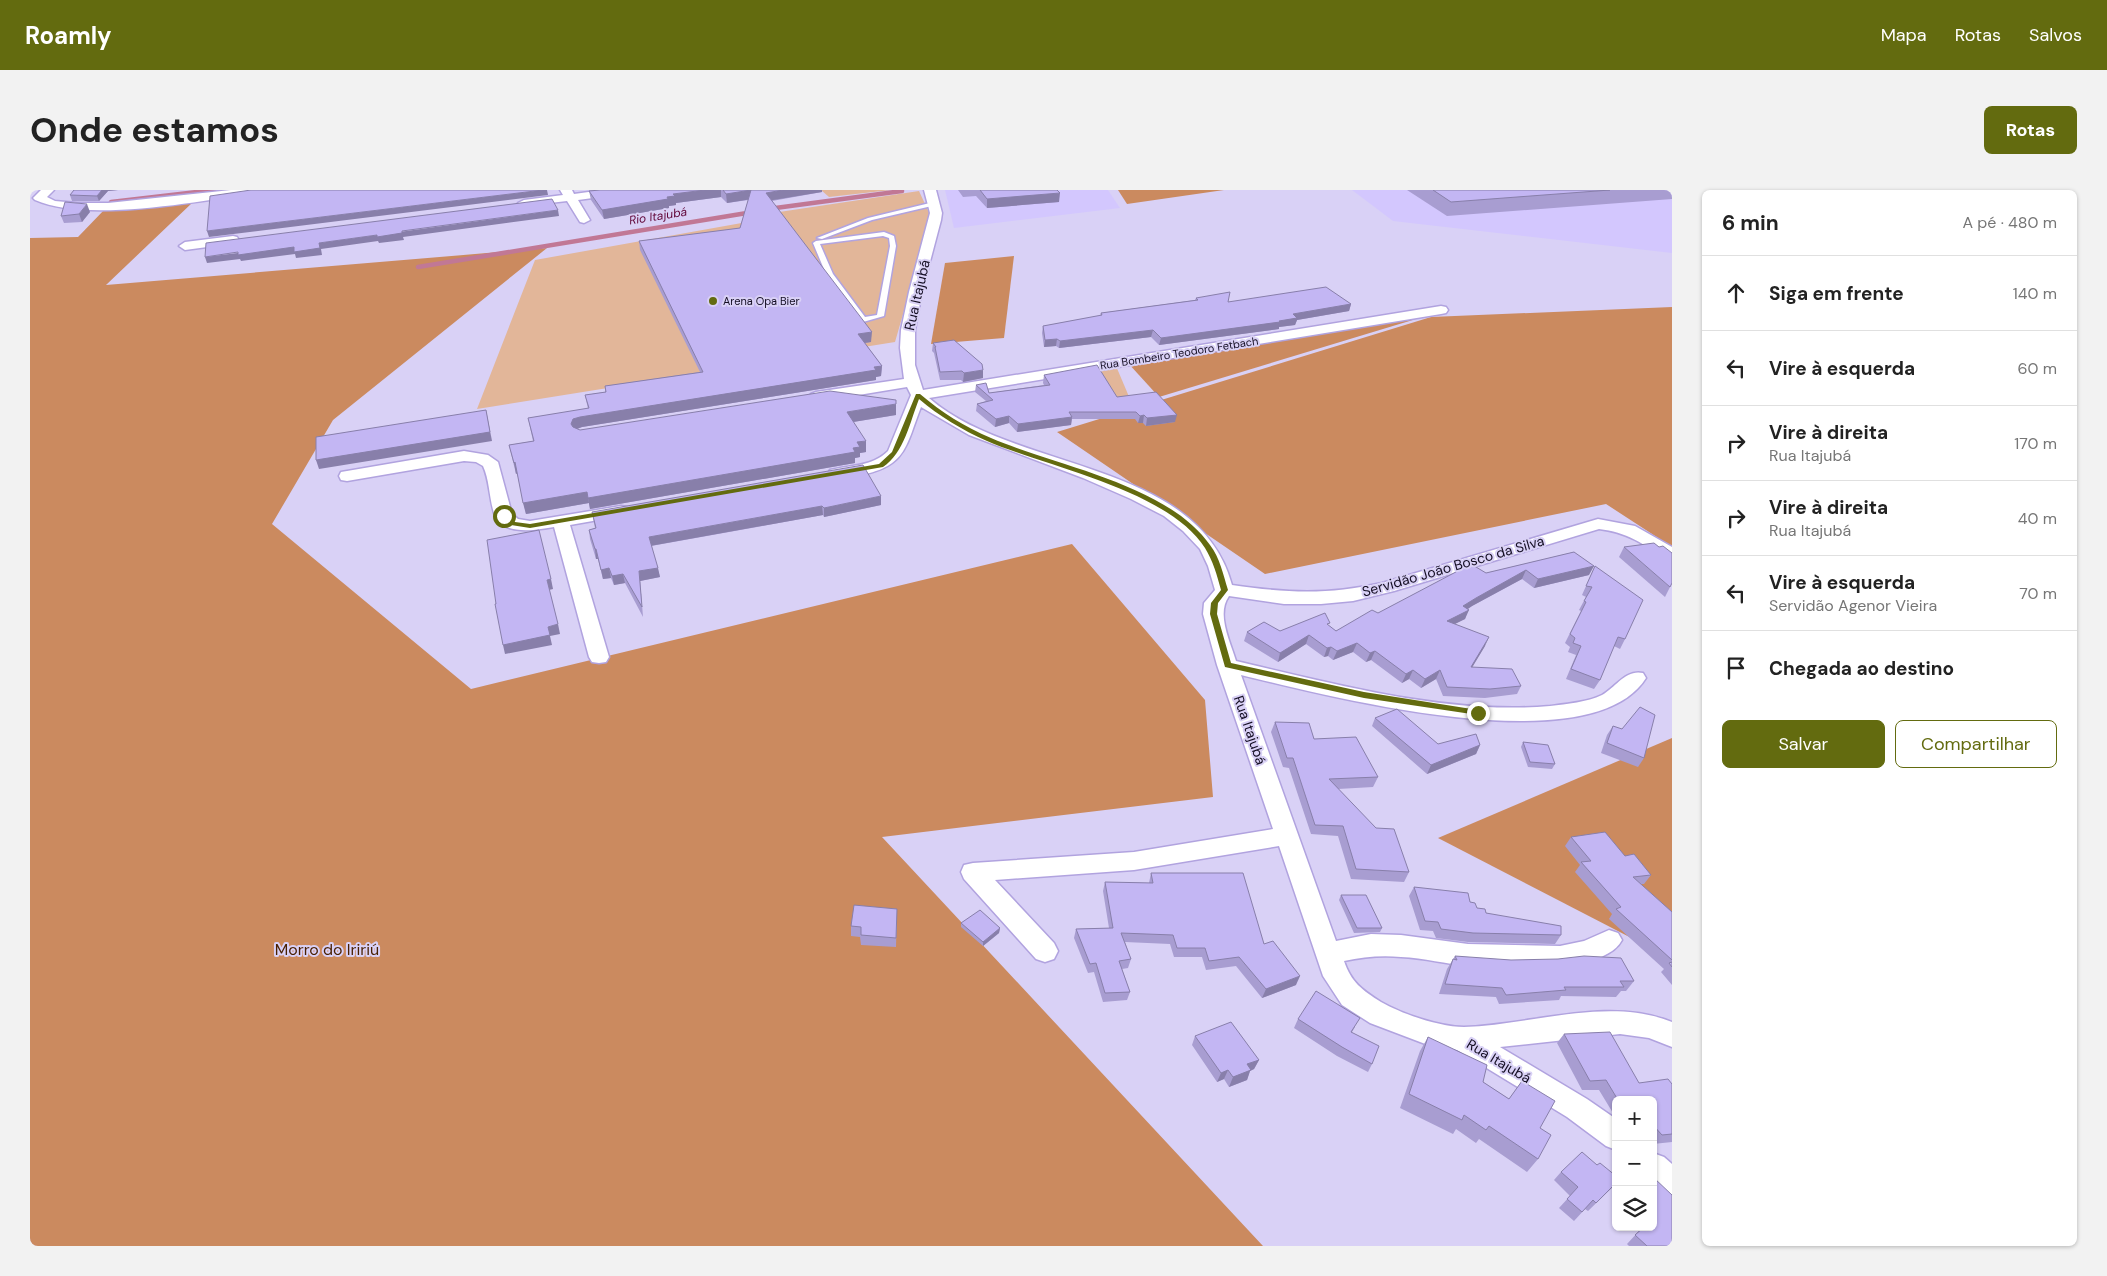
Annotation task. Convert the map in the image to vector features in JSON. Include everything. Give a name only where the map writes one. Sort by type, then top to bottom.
[{"type":"street","points":[[183,190],[101,199],[77,198],[46,191],[39,198],[43,203],[60,206],[101,207],[257,190]]},
{"type":"street","points":[[514,205],[566,195],[630,190]]},
{"type":"street","name":"Rua Itajubá","points":[[915,388],[908,365],[907,334],[935,220],[934,204],[930,190]]},
{"type":"street","points":[[566,195],[584,220]]},
{"type":"street","points":[[185,246],[244,239]]},
{"type":"street","name":"Rua Bombeiro Teodoro Fetbach","points":[[797,400],[915,388],[1441,310]]},
{"type":"street","points":[[820,477],[868,468],[889,460],[895,453],[915,388],[937,411],[978,434],[1074,468],[1148,499],[1171,512],[1196,532],[1207,546],[1217,563],[1224,590]]},
{"type":"street","points":[[347,476],[464,456],[477,457],[486,460],[492,465],[504,516],[513,523],[530,526],[637,508]]},
{"type":"street","points":[[561,522],[599,657]]},
{"type":"street","name":"Servidão João Bosco da Silva","points":[[1224,590],[1284,598],[1321,598],[1353,595],[1387,587],[1598,524],[1620,525],[1641,534],[1672,555]]},
{"type":"street","name":"Rua Itajubá","points":[[1224,590],[1214,603],[1213,614],[1227,665],[1327,953],[1336,976],[1351,997],[1380,1015],[1428,1033],[1463,1039],[1577,1108],[1612,1133]]},
{"type":"street","points":[[1227,665],[1364,695],[1478,713],[1526,714],[1593,706],[1623,692],[1636,678]]},
{"type":"street","points":[[1045,951],[973,872],[1134,861],[1286,836]]},
{"type":"street","points":[[1327,953],[1371,945],[1401,946],[1468,955],[1560,957],[1589,950],[1609,940]]},
{"type":"street","points":[[1463,1039],[1620,1022],[1651,1026],[1672,1035]]},
{"type":"street","points":[[1657,1171],[1672,1184]]},
{"type":"lane","points":[[816,243],[884,234],[892,237],[891,259],[880,316],[863,320],[833,279],[818,253],[816,243],[818,238],[870,219],[934,204]]},
{"type":"shaded area","points":[[821,190],[891,190],[829,197]]},
{"type":"shaded area","points":[[945,190],[1108,190],[1120,208],[954,228]]},
{"type":"shaded area","points":[[1352,190],[1672,190],[1672,253],[1393,221]]},
{"type":"shaded area","name":"Arena Opa Bier","points":[[919,191],[931,217],[895,342],[477,409],[535,260],[764,219],[766,214]]},
{"type":"shaded area","points":[[1116,366],[1130,399],[1123,410],[1097,369]]},
{"type":"green space","points":[[1118,190],[1224,190],[1127,204]]},
{"type":"green space","name":"Morro do Iririú","points":[[192,203],[106,285],[547,248],[333,420],[272,524],[471,689],[1072,544],[1205,700],[1213,797],[882,837],[1263,1246],[30,1246],[30,238],[78,237],[105,209]]},
{"type":"green space","points":[[1014,256],[1004,338],[931,344],[945,263]]},
{"type":"green space","points":[[1672,307],[1672,547],[1606,504],[1265,574],[1057,432],[1431,317]]},
{"type":"green space","points":[[1416,319],[1159,397],[1128,363]]},
{"type":"green space","points":[[1672,738],[1672,959],[1438,838]]},
{"type":"building","points":[[74,190],[102,190],[97,196],[70,195]]},
{"type":"building","points":[[251,190],[543,190],[207,231],[210,196]]},
{"type":"building","points":[[705,190],[673,194],[675,196],[667,197],[668,199],[602,210],[589,191]]},
{"type":"building","points":[[723,190],[751,190],[726,194]]},
{"type":"building","points":[[751,190],[783,190],[766,193],[872,332],[858,334],[882,366],[874,367],[876,370],[580,417],[573,419],[571,424],[573,427],[580,430],[830,391],[896,400],[896,404],[847,412],[866,441],[857,442],[860,447],[853,448],[855,452],[588,498],[587,492],[523,503],[515,462],[509,445],[534,441],[528,418],[589,408],[585,395],[606,392],[605,386],[703,372],[639,241],[740,228]]},
{"type":"building","points":[[980,190],[1057,190],[1060,193],[987,199]]},
{"type":"building","points":[[1433,190],[1610,190],[1451,202]]},
{"type":"building","points":[[552,199],[558,210],[402,231],[402,233],[377,237],[377,235],[319,243],[320,248],[294,252],[294,247],[238,255],[238,252],[205,257],[206,243]]},
{"type":"building","points":[[65,202],[87,204],[79,214],[61,216]]},
{"type":"building","points":[[1326,287],[1351,304],[1293,314],[1297,318],[1280,322],[1161,338],[1153,330],[1060,341],[1057,339],[1045,340],[1043,326],[1102,315],[1101,313],[1198,300],[1196,298],[1230,292],[1228,302]]},
{"type":"building","points":[[954,340],[982,364],[983,370],[964,373],[962,371],[940,372],[936,347],[933,343]]},
{"type":"building","points":[[1097,365],[1117,397],[1156,392],[1177,415],[1147,418],[1144,415],[1140,416],[1136,412],[1069,412],[1072,417],[1018,424],[1009,416],[996,419],[977,404],[993,400],[976,385],[986,383],[989,393],[1050,385],[1044,375]]},
{"type":"building","points":[[486,410],[490,432],[316,460],[316,437]]},
{"type":"building","points":[[863,465],[881,496],[824,508],[822,506],[649,537],[658,568],[639,571],[642,607],[623,574],[612,576],[609,568],[601,570],[589,530],[596,528],[592,512]]},
{"type":"building","points":[[539,530],[551,579],[547,580],[558,624],[548,627],[550,635],[503,645],[495,604],[487,540]]},
{"type":"building","points":[[1654,543],[1659,547],[1663,546],[1672,553],[1672,583],[1670,587],[1624,547]]},
{"type":"building","points":[[1574,552],[1594,566],[1538,579],[1526,570],[1463,606],[1469,610],[1447,621],[1489,637],[1471,667],[1512,669],[1521,686],[1490,689],[1447,687],[1440,670],[1425,679],[1413,670],[1406,674],[1375,651],[1370,653],[1357,643],[1337,651],[1331,647],[1327,648],[1309,635],[1280,653],[1247,632],[1264,622],[1280,631],[1325,613],[1330,623],[1327,624],[1336,631],[1372,610],[1378,613],[1471,564],[1486,573]]},
{"type":"building","points":[[1595,566],[1643,600],[1625,639],[1618,637],[1600,680],[1571,669],[1581,646],[1573,643],[1575,638],[1570,634],[1592,587],[1586,586]]},
{"type":"building","points":[[1640,707],[1655,715],[1644,758],[1607,743],[1613,726],[1622,729]]},
{"type":"building","points":[[1397,709],[1438,744],[1476,734],[1480,745],[1431,765],[1375,718]]},
{"type":"building","points":[[1275,722],[1309,723],[1314,739],[1356,737],[1378,777],[1329,779],[1376,828],[1394,829],[1409,872],[1356,869],[1343,826],[1315,825],[1293,758],[1287,758]]},
{"type":"building","points":[[1523,742],[1548,745],[1555,764],[1530,762]]},
{"type":"building","points":[[1605,832],[1625,856],[1634,854],[1651,875],[1633,877],[1672,912],[1672,960],[1616,909],[1621,907],[1581,862],[1591,861],[1571,837]]},
{"type":"building","points":[[1151,873],[1243,873],[1264,944],[1273,941],[1300,976],[1266,989],[1239,957],[1209,961],[1205,948],[1177,948],[1173,935],[1121,933],[1131,959],[1119,961],[1130,992],[1105,993],[1096,963],[1090,964],[1076,929],[1113,928],[1105,882],[1153,883]]},
{"type":"building","points":[[1414,887],[1468,893],[1470,902],[1475,903],[1477,908],[1485,909],[1486,913],[1561,926],[1561,935],[1473,933],[1441,929],[1438,922],[1425,921]]},
{"type":"building","points":[[1341,895],[1366,895],[1382,928],[1357,928]]},
{"type":"building","points":[[854,905],[897,909],[896,938],[861,935],[861,927],[851,926]]},
{"type":"building","points":[[980,910],[1000,928],[983,942],[961,923]]},
{"type":"building","points":[[1455,956],[1511,960],[1558,959],[1584,956],[1621,958],[1634,981],[1620,981],[1624,987],[1564,987],[1566,990],[1506,995],[1502,988],[1445,984],[1453,959],[1457,960]]},
{"type":"building","points":[[1316,991],[1360,1018],[1351,1032],[1379,1046],[1372,1064],[1298,1019]]},
{"type":"building","points":[[1231,1022],[1259,1060],[1247,1064],[1251,1070],[1233,1077],[1228,1070],[1221,1073],[1195,1036]]},
{"type":"building","points":[[1610,1032],[1639,1083],[1668,1079],[1672,1084],[1672,1134],[1662,1135],[1657,1129],[1657,1096],[1616,1096],[1606,1080],[1590,1081],[1564,1034]]},
{"type":"building","points":[[1428,1037],[1487,1065],[1483,1082],[1509,1099],[1522,1081],[1555,1101],[1540,1128],[1551,1135],[1538,1159],[1489,1126],[1486,1130],[1464,1115],[1462,1120],[1409,1094]]},
{"type":"building","points":[[1582,1152],[1597,1165],[1600,1163],[1612,1173],[1612,1187],[1596,1203],[1593,1200],[1582,1212],[1567,1199],[1578,1187],[1561,1172]]},
{"type":"building","points":[[1657,1181],[1672,1195],[1672,1246],[1647,1246],[1635,1235],[1640,1231],[1657,1231]]},
{"type":"waterway","points":[[111,202],[214,190]]},
{"type":"waterway","name":"Rio Itajubá","points":[[768,209],[902,191]]},
{"type":"waterway","name":"Rio Itajubá","points":[[418,267],[753,212]]},
{"type":"place","name":"Arena Opa Bier","points":[[713,301]]},
{"type":"route","points":[[504,516],[513,523],[530,526],[561,522],[880,465],[889,460],[895,453],[918,395],[937,411],[972,432],[990,440],[1074,468],[1148,499],[1171,512],[1196,532],[1217,563],[1224,590],[1214,603],[1213,614],[1227,665],[1364,695],[1478,713]]}]
